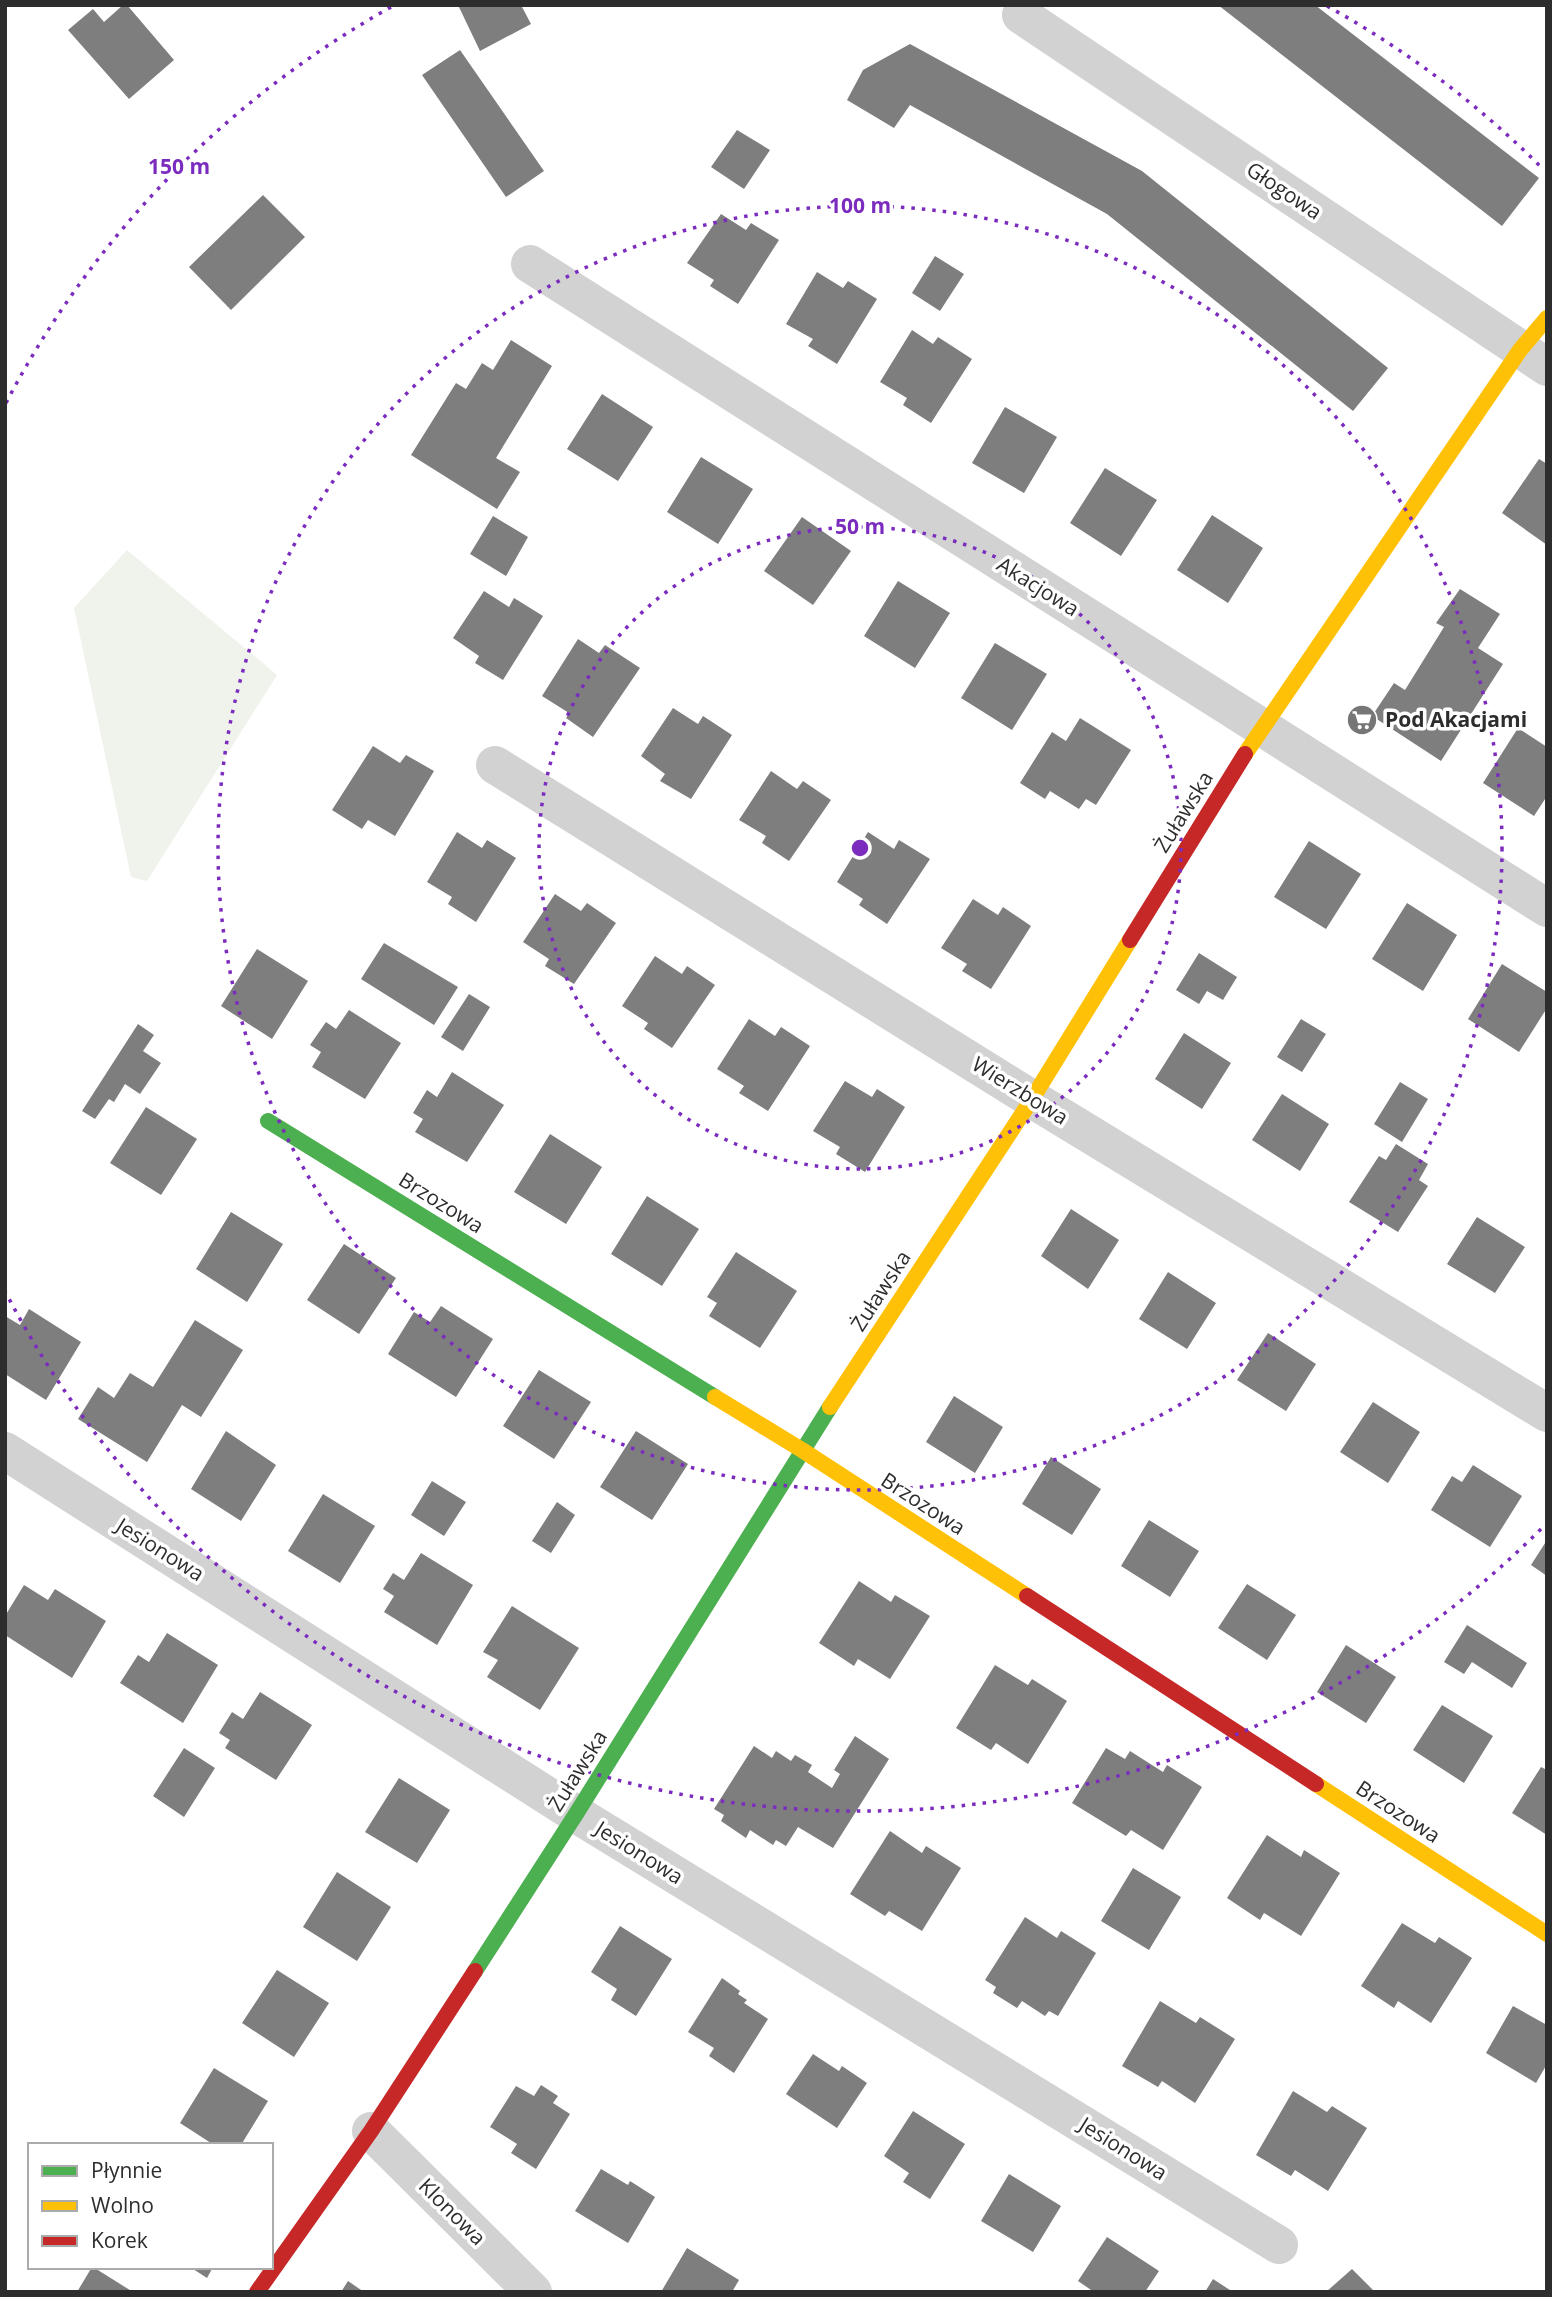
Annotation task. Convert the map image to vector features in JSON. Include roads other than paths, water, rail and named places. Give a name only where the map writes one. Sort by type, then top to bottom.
[{"type":"street","name":"Głogowa","points":[[1021,15],[1533,359]]},
{"type":"street","name":"Akacjowa","points":[[530,264],[1547,908]]},
{"type":"street","name":"Żuławska","points":[[257,2292],[370,2131],[576,1814],[802,1450],[1032,1099],[1261,729],[1533,359],[1547,317]]},
{"type":"street","name":"Wierzbowa","points":[[495,765],[1032,1099],[1547,1413]]},
{"type":"street","name":"Brzozowa","points":[[268,1121],[802,1450],[1547,1934]]},
{"type":"street","name":"Jesionowa","points":[[5,1451],[576,1814],[1279,2245]]},
{"type":"street","name":"Klonowa","points":[[370,2131],[533,2292]]},
{"type":"place","name":"Pod Akacjami","points":[[1362,720]]}]
